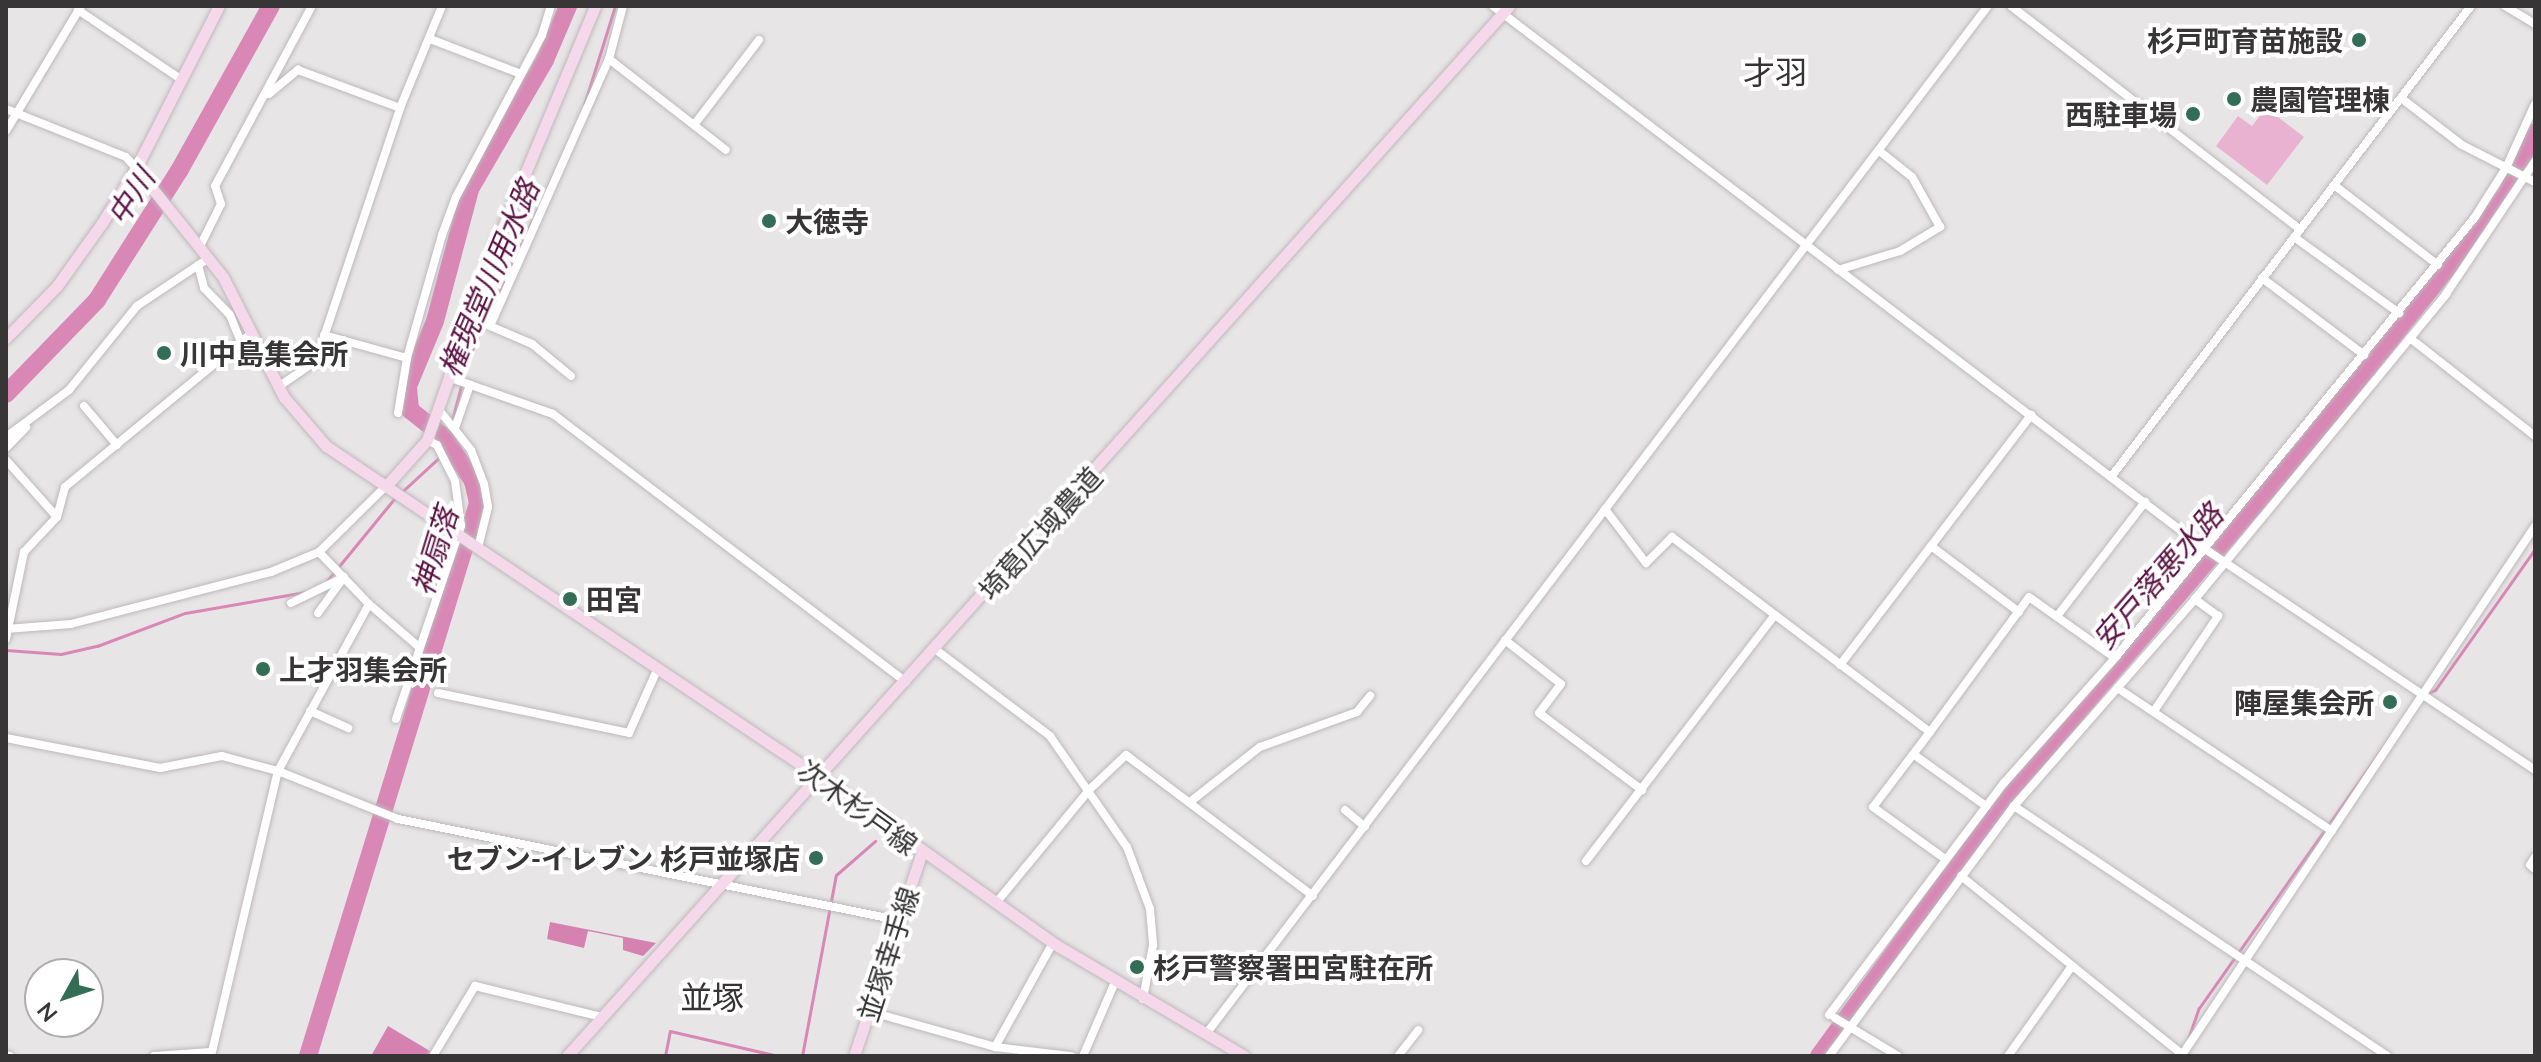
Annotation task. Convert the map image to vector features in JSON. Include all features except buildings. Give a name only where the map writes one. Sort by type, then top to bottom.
[{"type":"main road","points":[[6,338],[72,266],[136,168],[219,6]]},
{"type":"main road","points":[[387,485],[427,440],[496,243],[595,6]]},
{"type":"main road","name":"埼葛広域農道","points":[[567,1056],[906,683],[1502,9]]},
{"type":"main road","points":[[136,168],[209,258],[252,333],[278,387],[320,441],[458,534]]},
{"type":"main road","name":"次木杉戸線","points":[[458,534],[821,778],[1053,943],[1244,1056]]},
{"type":"main road","name":"並塚幸手線","points":[[854,1056],[922,852]]},
{"type":"street","points":[[199,244],[221,204],[215,186],[312,6]]},
{"type":"street","points":[[278,387],[316,361],[400,108],[442,6]]},
{"type":"street","points":[[398,413],[407,358],[456,197],[521,74],[551,6]]},
{"type":"street","points":[[571,376],[532,344],[490,326],[609,59],[623,6]]},
{"type":"street","points":[[1206,1034],[1988,6]]},
{"type":"street","points":[[2011,6],[2399,313]]},
{"type":"street","points":[[2111,477],[2471,6]]},
{"type":"street","points":[[2505,6],[2535,24]]},
{"type":"street","points":[[6,131],[80,8],[182,80]]},
{"type":"street","points":[[1502,9],[1838,270],[2207,550],[2535,770]]},
{"type":"street","points":[[430,39],[521,74]]},
{"type":"street","points":[[694,125],[759,40]]},
{"type":"street","points":[[609,59],[726,150]]},
{"type":"street","points":[[264,99],[298,70],[400,108]]},
{"type":"street","points":[[2401,98],[2462,145],[2528,179]]},
{"type":"street","points":[[1898,1056],[1832,1017],[1986,806],[2207,550],[2438,265],[2508,169],[2535,104]]},
{"type":"street","points":[[6,109],[126,157],[136,168]]},
{"type":"street","points":[[1838,270],[1900,251],[1940,227],[1912,177],[1878,150]]},
{"type":"street","points":[[1829,1056],[2014,806],[2119,689],[2195,599],[2222,561],[2410,338],[2528,179],[2535,161]]},
{"type":"street","points":[[2334,185],[2438,265]]},
{"type":"street","points":[[6,448],[32,420],[86,373],[137,306],[209,258]]},
{"type":"street","points":[[198,265],[204,288],[230,315],[241,342]]},
{"type":"street","points":[[2262,278],[2364,355]]},
{"type":"street","points":[[6,639],[24,552],[57,517],[65,487],[252,333]]},
{"type":"street","points":[[324,335],[407,358]]},
{"type":"street","points":[[2410,338],[2535,436]]},
{"type":"street","points":[[448,377],[553,414],[906,683]]},
{"type":"street","points":[[455,428],[470,385]]},
{"type":"street","points":[[84,406],[117,445]]},
{"type":"street","points":[[439,410],[471,450],[487,496],[478,548]]},
{"type":"street","points":[[1840,665],[2031,415]]},
{"type":"street","points":[[6,437],[32,420]]},
{"type":"street","points":[[396,719],[458,534],[459,491],[437,445],[427,440]]},
{"type":"street","points":[[6,460],[57,517]]},
{"type":"street","points":[[7,629],[71,624],[271,572],[319,552],[387,485]]},
{"type":"street","points":[[2058,615],[2145,502]]},
{"type":"street","points":[[1605,509],[1646,563],[1672,537],[1930,732]]},
{"type":"street","points":[[1961,876],[2183,1055],[2535,526]]},
{"type":"street","points":[[1931,546],[2019,612]]},
{"type":"street","points":[[319,552],[369,604],[419,647]]},
{"type":"street","points":[[291,603],[344,577]]},
{"type":"street","points":[[318,613],[344,577]]},
{"type":"street","points":[[1945,859],[1873,807],[2029,597],[2115,658]]},
{"type":"street","points":[[2154,711],[2218,616],[2195,599]]},
{"type":"street","points":[[154,1056],[211,1054],[278,771],[369,604]]},
{"type":"street","points":[[1586,861],[1775,615]]},
{"type":"street","points":[[1505,640],[1561,684],[1539,713],[1642,790]]},
{"type":"street","points":[[935,649],[1050,736],[1127,847],[1150,909],[1153,945],[1143,999]]},
{"type":"street","points":[[438,693],[629,733],[657,670]]},
{"type":"street","points":[[2119,689],[2332,831]]},
{"type":"street","points":[[1190,802],[1260,747],[1357,712],[1370,696]]},
{"type":"street","points":[[310,711],[348,728]]},
{"type":"street","points":[[6,738],[160,768],[222,756],[278,771],[398,819],[898,920]]},
{"type":"street","points":[[1913,754],[1986,806]]},
{"type":"street","points":[[996,903],[1089,790],[1126,755],[1313,896]]},
{"type":"street","points":[[2014,806],[2387,1056]]},
{"type":"street","points":[[1345,810],[1365,827]]},
{"type":"street","points":[[2535,857],[2530,865],[2535,869]]},
{"type":"street","points":[[995,1047],[1053,943]]},
{"type":"street","points":[[2008,1056],[2072,966]]},
{"type":"street","points":[[1083,1056],[1115,982]]},
{"type":"street","points":[[433,1056],[475,986],[602,1017]]},
{"type":"street","points":[[868,1011],[995,1047],[1071,1056]]},
{"type":"street","points":[[1398,1056],[1418,1030]]},
{"type":"shaded area","points":[[2266,108],[2304,137],[2267,185],[2216,146],[2238,116],[2252,126]]},
{"type":"shaded area","points":[[550,922],[656,943],[643,956],[623,950],[623,938],[588,931],[584,948],[547,939]]},
{"type":"shaded area","points":[[388,1026],[430,1051],[430,1056],[371,1056]]},
{"type":"waterway","name":"中川","points":[[6,394],[97,300],[179,171],[271,6]]},
{"type":"waterway","name":"神扇落","points":[[308,1056],[478,503],[473,481],[444,437],[410,410],[408,386],[435,321],[470,189],[545,60],[568,6]]},
{"type":"waterway","name":"権現堂川用水路","points":[[584,105],[615,6]]},
{"type":"waterway","name":"安戸落悪水路","points":[[1819,1056],[2022,777],[2313,437],[2507,193],[2535,132]]},
{"type":"waterway","name":"権現堂川用水路","points":[[326,582],[394,499],[443,454],[469,356],[557,167]]},
{"type":"waterway","points":[[2425,694],[2435,690],[2535,549]]},
{"type":"waterway","name":"権現堂川用水路","points":[[6,650],[61,654],[97,646],[185,613],[305,592]]},
{"type":"waterway","points":[[2187,1042],[2199,1008],[2418,698]]},
{"type":"waterway","points":[[802,1056],[836,875],[875,841]]},
{"type":"waterway","points":[[665,1056],[670,1031],[778,1056]]},
{"type":"place","name":"杉戸町育苗施設","points":[[2359,40]]},
{"type":"place","name":"農園管理棟","points":[[2234,99]]},
{"type":"place","name":"西駐車場","points":[[2193,114]]},
{"type":"place","name":"大徳寺","points":[[769,221]]},
{"type":"place","name":"川中島集会所","points":[[164,353]]},
{"type":"place","name":"田宮","points":[[570,599]]},
{"type":"place","name":"上才羽集会所","points":[[263,669]]},
{"type":"place","name":"陣屋集会所","points":[[2390,702]]},
{"type":"place","name":"セブン-イレブン 杉戸並塚店","points":[[816,858]]},
{"type":"place","name":"杉戸警察署田宮駐在所","points":[[1137,967]]},
{"type":"district","name":"才羽","points":[[1775,72]]},
{"type":"district","name":"並塚","points":[[712,997]]}]
